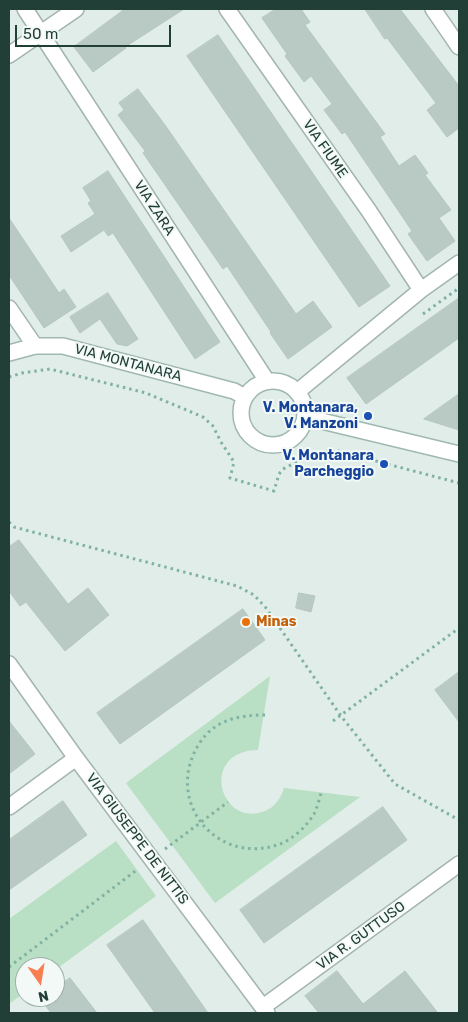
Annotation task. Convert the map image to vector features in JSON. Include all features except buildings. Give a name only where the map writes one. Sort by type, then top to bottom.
[{"type":"street","name":"VIA ZARA","points":[[25,9],[267,382]]},
{"type":"street","points":[[9,55],[76,9]]},
{"type":"street","name":"VIA FIUME","points":[[227,9],[421,290]]},
{"type":"street","points":[[433,9],[459,47]]},
{"type":"street","points":[[297,392],[421,290],[459,263]]},
{"type":"street","points":[[9,308],[35,346]]},
{"type":"street","name":"VIA MONTANARA","points":[[9,353],[35,346],[63,346],[234,391],[245,397]]},
{"type":"street","points":[[267,382],[283,383],[297,392],[305,408],[305,418],[299,431],[289,442],[269,446],[250,437],[242,423],[241,407],[250,390],[258,384],[267,382]]},
{"type":"street","points":[[305,418],[459,454]]},
{"type":"street","name":"VIA GIUSEPPE DE NITTIS","points":[[9,664],[76,758],[265,1010]]},
{"type":"street","points":[[9,807],[76,758]]},
{"type":"street","name":"VIA R. GUTTUSO","points":[[265,1010],[459,864]]},
{"type":"path","points":[[421,315],[459,288]]},
{"type":"path","points":[[9,377],[38,370],[50,370],[146,393],[203,417],[213,426],[234,462],[230,478],[274,491],[279,474],[283,469],[314,453],[338,451],[459,483]]},
{"type":"path","points":[[345,453],[352,428]]},
{"type":"path","points":[[9,522],[14,527],[238,586],[254,595],[266,608],[341,716],[395,784],[459,820]]},
{"type":"path","points":[[333,720],[459,628]]},
{"type":"path","points":[[265,715],[244,715],[222,722],[204,737],[191,756],[186,779],[189,802],[200,823],[214,836],[230,845],[249,849],[268,848],[286,841],[302,830],[314,814],[321,793]]},
{"type":"path","points":[[9,967],[228,802]]},
{"type":"green space","points":[[270,676],[258,750],[239,754],[227,762],[222,774],[222,788],[227,800],[236,809],[249,814],[265,811],[275,805],[284,788],[360,797],[215,903],[126,783]]},
{"type":"green space","points":[[116,841],[156,896],[65,963],[65,957],[15,957],[15,1000],[9,1004],[9,919]]},
{"type":"place","name":"V. Montanara, V. Manzoni","points":[[368,416]]},
{"type":"place","name":"V. Montanara Parcheggio","points":[[384,464]]},
{"type":"place","name":"Minas","points":[[246,622]]}]
